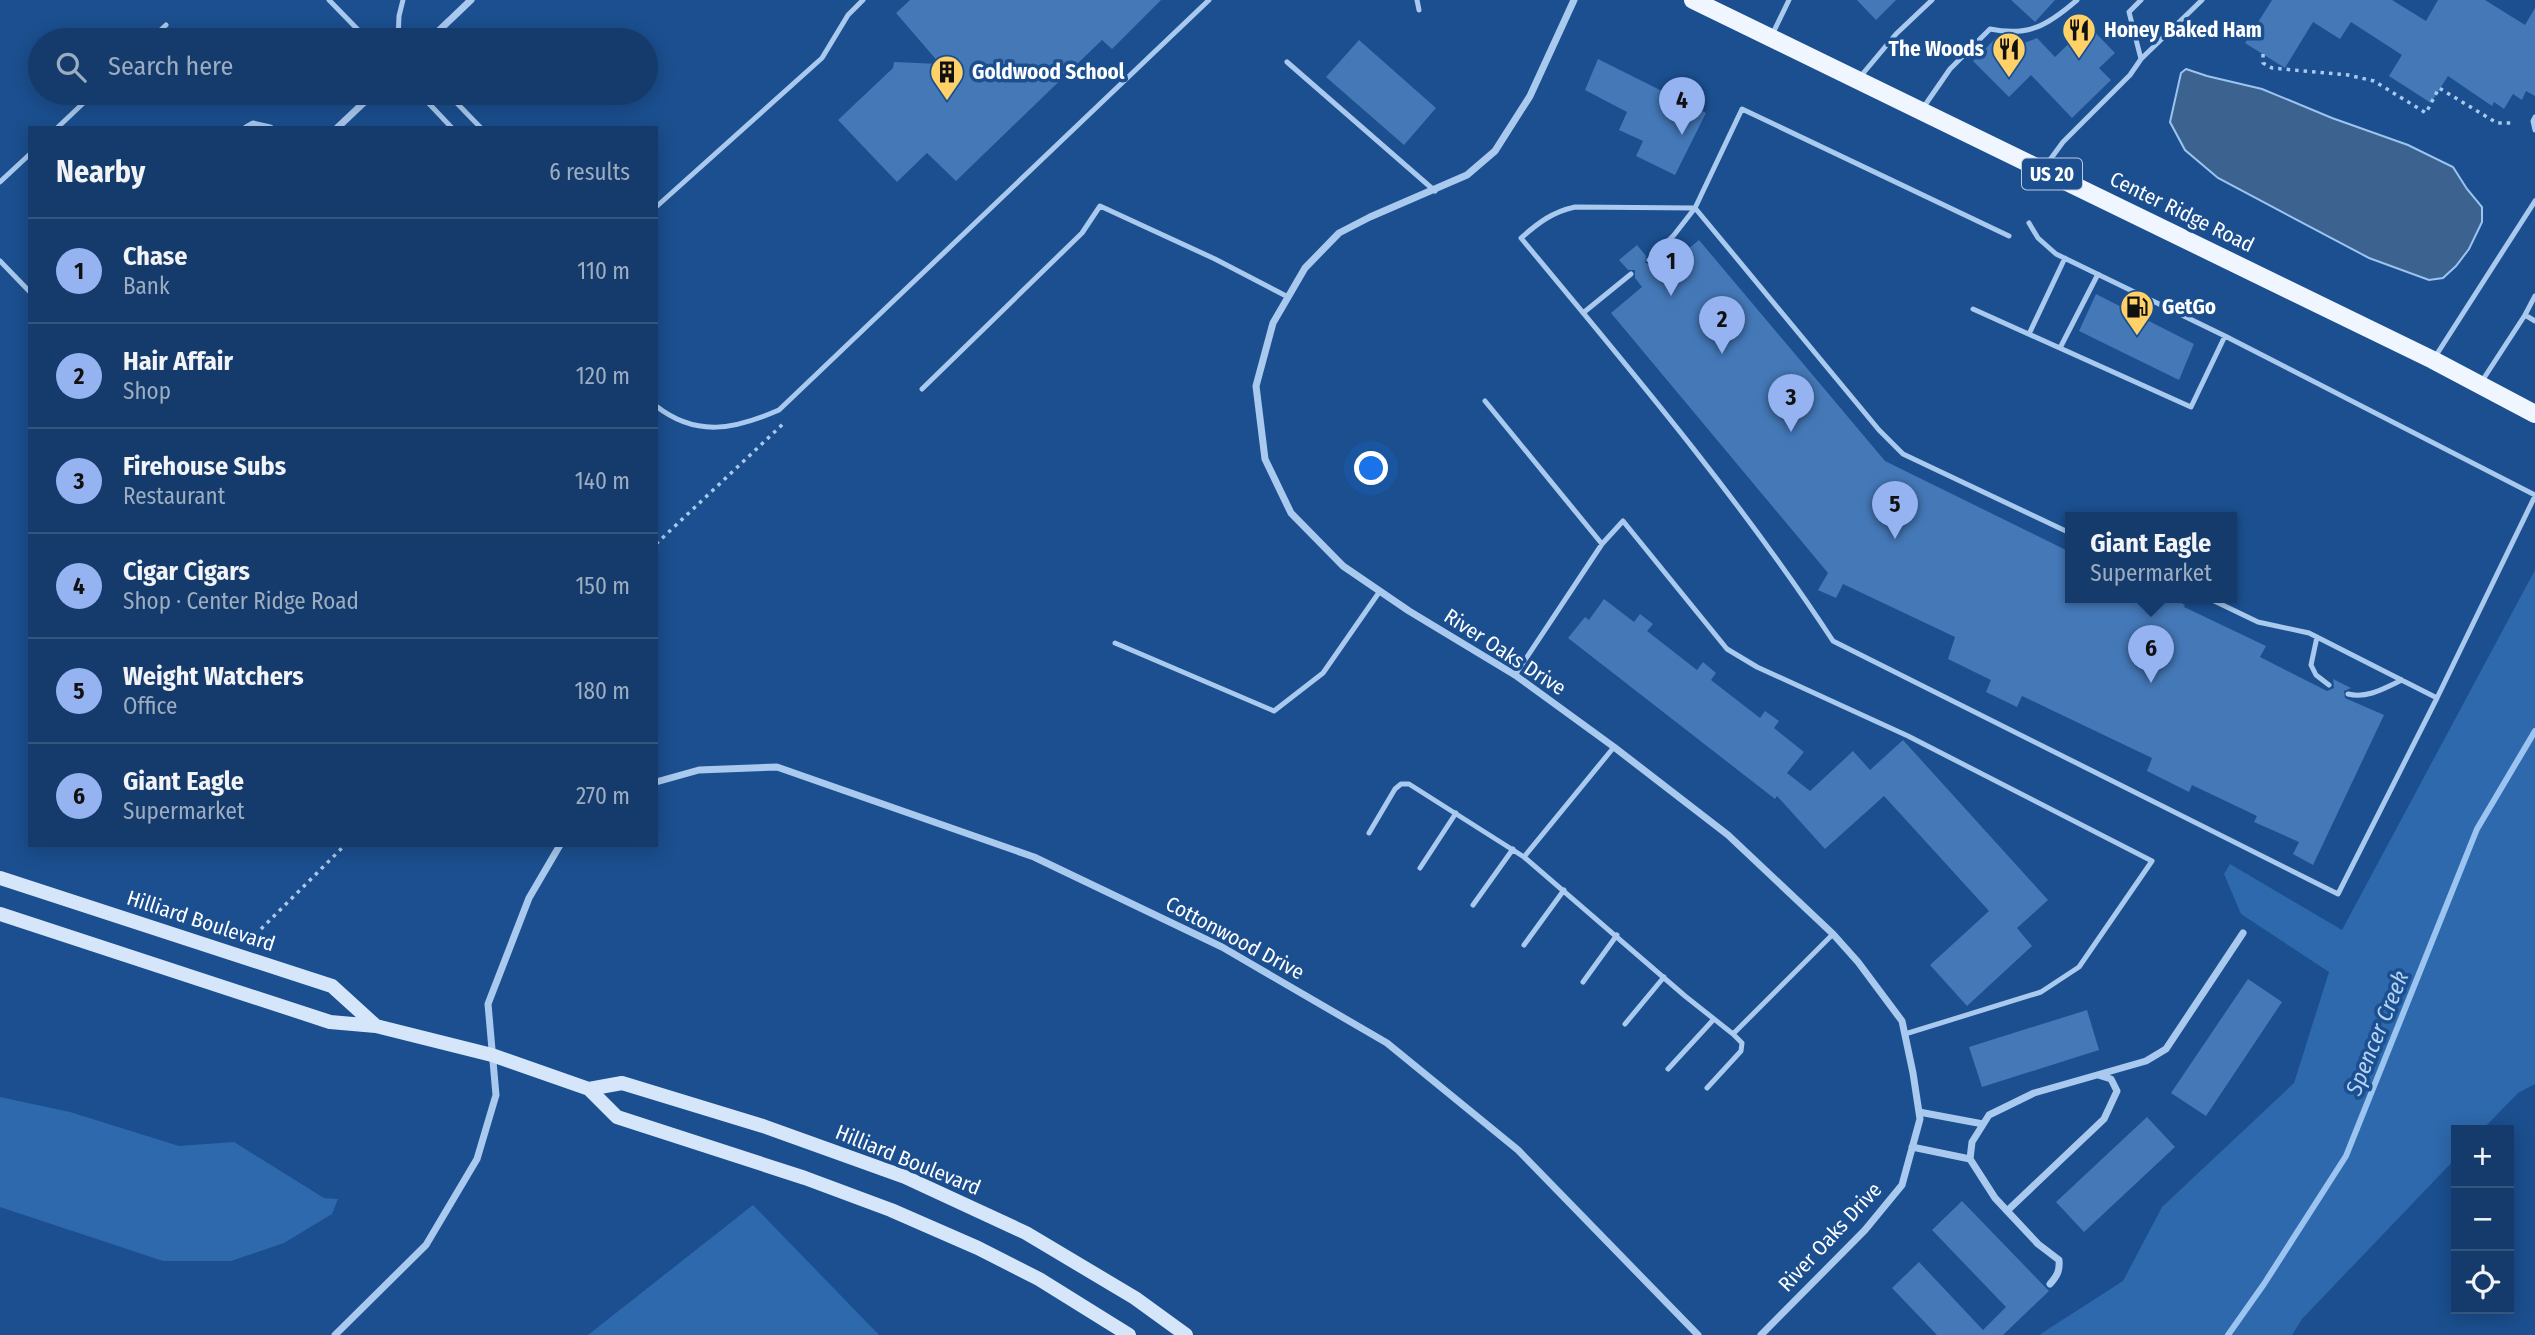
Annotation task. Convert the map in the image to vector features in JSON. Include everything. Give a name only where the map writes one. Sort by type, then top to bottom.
[{"type":"main road","name":"Center Ridge Road","points":[[1693,0],[2433,359],[2535,414]]},
{"type":"main road","name":"Hilliard Boulevard","points":[[0,878],[332,986],[376,1026]]},
{"type":"main road","name":"Hilliard Boulevard","points":[[0,914],[330,1022],[376,1026],[492,1055],[589,1089],[617,1117],[805,1178],[891,1210],[978,1248],[1039,1279],[1129,1335]]},
{"type":"main road","name":"Hilliard Boulevard","points":[[589,1089],[622,1083],[763,1126],[905,1177],[1026,1233],[1135,1298],[1186,1335]]},
{"type":"street","points":[[442,28],[471,0]]},
{"type":"street","name":"River Oaks Drive","points":[[1574,0],[1530,96],[1494,152],[1467,176],[1339,233],[1305,268],[1273,323],[1256,386],[1265,458],[1291,513],[1343,566],[1515,675],[1728,835],[1833,934],[1858,961],[1902,1021],[1920,1119],[1902,1185],[1865,1230],[1761,1335]]},
{"type":"street","points":[[339,126],[361,105]]},
{"type":"street","name":"Cottonwood Drive","points":[[658,781],[699,770],[777,767],[1034,857],[1222,947],[1387,1043],[1518,1150],[1698,1335]]},
{"type":"street","points":[[335,1335],[426,1245],[477,1159],[496,1095],[488,1004],[529,898],[559,847]]},
{"type":"street","points":[[2050,1284],[2060,1268],[2059,1260],[2038,1244],[1995,1198],[1970,1159],[1972,1142],[1989,1115],[2034,1093],[2146,1062],[2166,1049],[2243,933]]},
{"type":"street","points":[[2007,1211],[2104,1119],[2117,1091],[2110,1079],[2097,1075]]},
{"type":"street","points":[[1919,1112],[1983,1124]]},
{"type":"street","points":[[1912,1147],[1970,1159]]},
{"type":"lane","points":[[329,0],[356,28]]},
{"type":"lane","points":[[398,28],[403,0]]},
{"type":"lane","points":[[658,205],[822,58],[848,15],[863,0]]},
{"type":"lane","points":[[658,407],[687,424],[717,428],[747,424],[779,410],[1209,0]]},
{"type":"lane","points":[[1417,0],[1419,10]]},
{"type":"lane","points":[[1771,38],[1789,0]]},
{"type":"lane","points":[[1858,80],[1896,34],[1932,0]]},
{"type":"lane","points":[[1921,111],[1950,69],[1990,29],[2006,32],[2037,29],[2077,0]]},
{"type":"lane","points":[[2141,0],[2129,12],[2141,59]]},
{"type":"lane","points":[[2042,170],[2063,142],[2130,75],[2141,59],[2202,0]]},
{"type":"lane","points":[[163,28],[166,25]]},
{"type":"lane","points":[[1287,62],[1435,191]]},
{"type":"lane","points":[[59,126],[81,105]]},
{"type":"lane","points":[[430,105],[450,126]]},
{"type":"lane","points":[[459,105],[479,126]]},
{"type":"lane","points":[[1648,260],[1679,229],[1695,208],[1742,109],[2009,236]]},
{"type":"lane","points":[[2535,117],[2535,131]]},
{"type":"lane","points":[[0,182],[28,156]]},
{"type":"lane","points":[[2433,359],[2535,201]]},
{"type":"lane","points":[[922,389],[1082,233],[1100,206],[1215,259],[1288,297]]},
{"type":"lane","points":[[2029,223],[2043,243],[2065,258],[2225,336],[2535,495],[2438,698],[2337,894],[1833,641],[1796,585],[1627,366],[1521,239],[1548,216],[1575,207],[1695,208],[1879,430],[1903,454],[2065,531]]},
{"type":"lane","points":[[2029,334],[2065,258]]},
{"type":"lane","points":[[0,261],[28,290]]},
{"type":"lane","points":[[1583,313],[1632,274]]},
{"type":"lane","points":[[2060,348],[2098,274]]},
{"type":"lane","points":[[2480,384],[2535,296]]},
{"type":"lane","points":[[1973,309],[2191,407],[2225,336]]},
{"type":"lane","points":[[2525,315],[2535,321]]},
{"type":"lane","points":[[1485,401],[1602,544]]},
{"type":"lane","points":[[1515,675],[1602,544],[1623,521],[1727,649],[1757,667],[1908,736],[2152,861],[2079,967],[2041,992],[1905,1034]]},
{"type":"lane","points":[[1115,643],[1274,711],[1324,673],[1380,591]]},
{"type":"lane","points":[[2218,603],[2258,622],[2309,633],[2438,698]]},
{"type":"lane","points":[[2318,637],[2311,665],[2316,675],[2329,685]]},
{"type":"lane","points":[[2348,694],[2369,694],[2402,680]]},
{"type":"lane","points":[[1524,857],[1614,747]]},
{"type":"lane","points":[[1369,833],[1395,789],[1401,784],[1409,784],[1524,857],[1742,1043],[1741,1051],[1707,1088]]},
{"type":"lane","points":[[1420,868],[1456,813]]},
{"type":"lane","points":[[1473,905],[1513,849]]},
{"type":"lane","points":[[1524,946],[1564,890]]},
{"type":"lane","points":[[1733,1034],[1833,934]]},
{"type":"lane","points":[[1583,982],[1617,935]]},
{"type":"lane","points":[[1625,1024],[1664,977]]},
{"type":"lane","points":[[1668,1069],[1714,1019]]},
{"type":"path","points":[[2263,54],[2263,63],[2272,68],[2348,75],[2374,81],[2426,113],[2439,88],[2497,123],[2512,123]]},
{"type":"path","points":[[658,542],[784,423]]},
{"type":"path","points":[[256,934],[343,847]]},
{"type":"shaded area","points":[[2186,69],[2262,89],[2408,145],[2453,167],[2482,207],[2482,222],[2469,249],[2443,278],[2429,280],[2369,258],[2218,178],[2185,150],[2170,122],[2181,73]]},
{"type":"shaded area","points":[[2535,570],[2535,1084],[2518,1093],[2487,1125],[2451,1125],[2451,1163],[2302,1319],[2292,1335],[2039,1335],[2123,1281],[2162,1207],[2294,1083],[2329,972],[2241,914],[2224,874],[2230,864],[2342,930]]},
{"type":"shaded area","points":[[0,1097],[70,1112],[179,1146],[234,1142],[324,1198],[338,1199],[332,1214],[284,1243],[231,1261],[163,1261],[0,1207]]},
{"type":"shaded area","points":[[753,1205],[879,1335],[588,1335]]},
{"type":"building","name":"Goldwood School","points":[[910,0],[1161,0],[1112,49],[1102,40],[956,181],[927,153],[897,182],[838,120],[893,68],[894,62],[940,64],[896,13]]},
{"type":"building","points":[[1857,0],[1896,0],[1876,20]]},
{"type":"building","points":[[2011,0],[2055,0],[2035,22]]},
{"type":"building","points":[[2272,0],[2392,0],[2426,21],[2438,0],[2485,0],[2525,25],[2535,8],[2535,96],[2526,91],[2522,100],[2513,94],[2504,109],[2494,102],[2492,106],[2448,76],[2431,103],[2389,76],[2402,55],[2351,22],[2340,39],[2313,22],[2285,68],[2245,43]]},
{"type":"building","points":[[2088,25],[2115,53],[2099,68],[2111,80],[2072,118],[2031,75],[2009,97],[1973,61],[1997,37],[2008,49],[2037,38],[2055,57]]},
{"type":"building","points":[[1359,40],[1436,108],[1404,145],[1326,77]]},
{"type":"building","points":[[1598,59],[1706,113],[1675,175],[1636,156],[1643,141],[1619,130],[1627,112],[1585,90]]},
{"type":"building","points":[[1699,240],[1885,461],[2065,550],[2065,603],[2181,603],[2184,607],[2266,646],[2260,657],[2327,691],[2334,688],[2333,679],[2351,688],[2344,691],[2345,698],[2384,715],[2313,865],[2293,854],[2299,842],[2254,822],[2257,816],[2192,785],[2189,792],[2147,771],[2152,758],[2022,696],[2017,707],[1986,692],[1991,680],[1948,659],[1955,637],[1843,584],[1836,598],[1818,590],[1828,573],[1611,313],[1642,287],[1635,278],[1635,270],[1628,270],[1619,260],[1637,245],[1646,256],[1645,263],[1652,264],[1659,273]]},
{"type":"building","name":"GetGo","points":[[2096,294],[2194,344],[2179,380],[2079,331]]},
{"type":"building","points":[[1604,599],[1634,622],[1640,614],[1653,624],[1647,631],[1697,670],[1703,662],[1716,673],[1711,680],[1760,718],[1765,711],[1779,721],[1774,728],[1804,752],[1787,773],[1810,791],[1853,751],[1870,770],[1903,740],[2048,900],[2017,928],[2032,946],[1967,1006],[1930,965],[1989,911],[1884,796],[1825,849],[1777,796],[1775,799],[1568,638],[1585,617],[1589,620]]},
{"type":"building","points":[[2248,979],[2282,1002],[2206,1116],[2171,1093]]},
{"type":"building","points":[[2087,1010],[2099,1050],[1982,1087],[1969,1047]]},
{"type":"building","points":[[2147,1117],[2175,1147],[2084,1232],[2056,1202]]},
{"type":"building","points":[[1962,1201],[2049,1291],[2003,1335],[1937,1335],[1892,1288],[1919,1262],[1983,1330],[2006,1307],[1932,1230]]},
{"type":"waterway","name":"Spencer Creek","points":[[2228,1335],[2346,1156],[2477,829],[2535,731]]},
{"type":"place","name":"Honey Baked Ham","points":[[2079,60]]},
{"type":"place","name":"The Woods","points":[[2009,79]]},
{"type":"place","name":"Goldwood School","points":[[947,102]]},
{"type":"place","name":"Cigar Cigars","points":[[1682,135]]},
{"type":"place","name":"Chase","points":[[1671,296]]},
{"type":"place","name":"GetGo","points":[[2137,337]]},
{"type":"place","name":"Hair Affair","points":[[1722,354]]},
{"type":"place","name":"Firehouse Subs","points":[[1791,432]]},
{"type":"place","name":"Weight Watchers","points":[[1895,539]]},
{"type":"place","name":"Giant Eagle","points":[[2151,683]]}]
